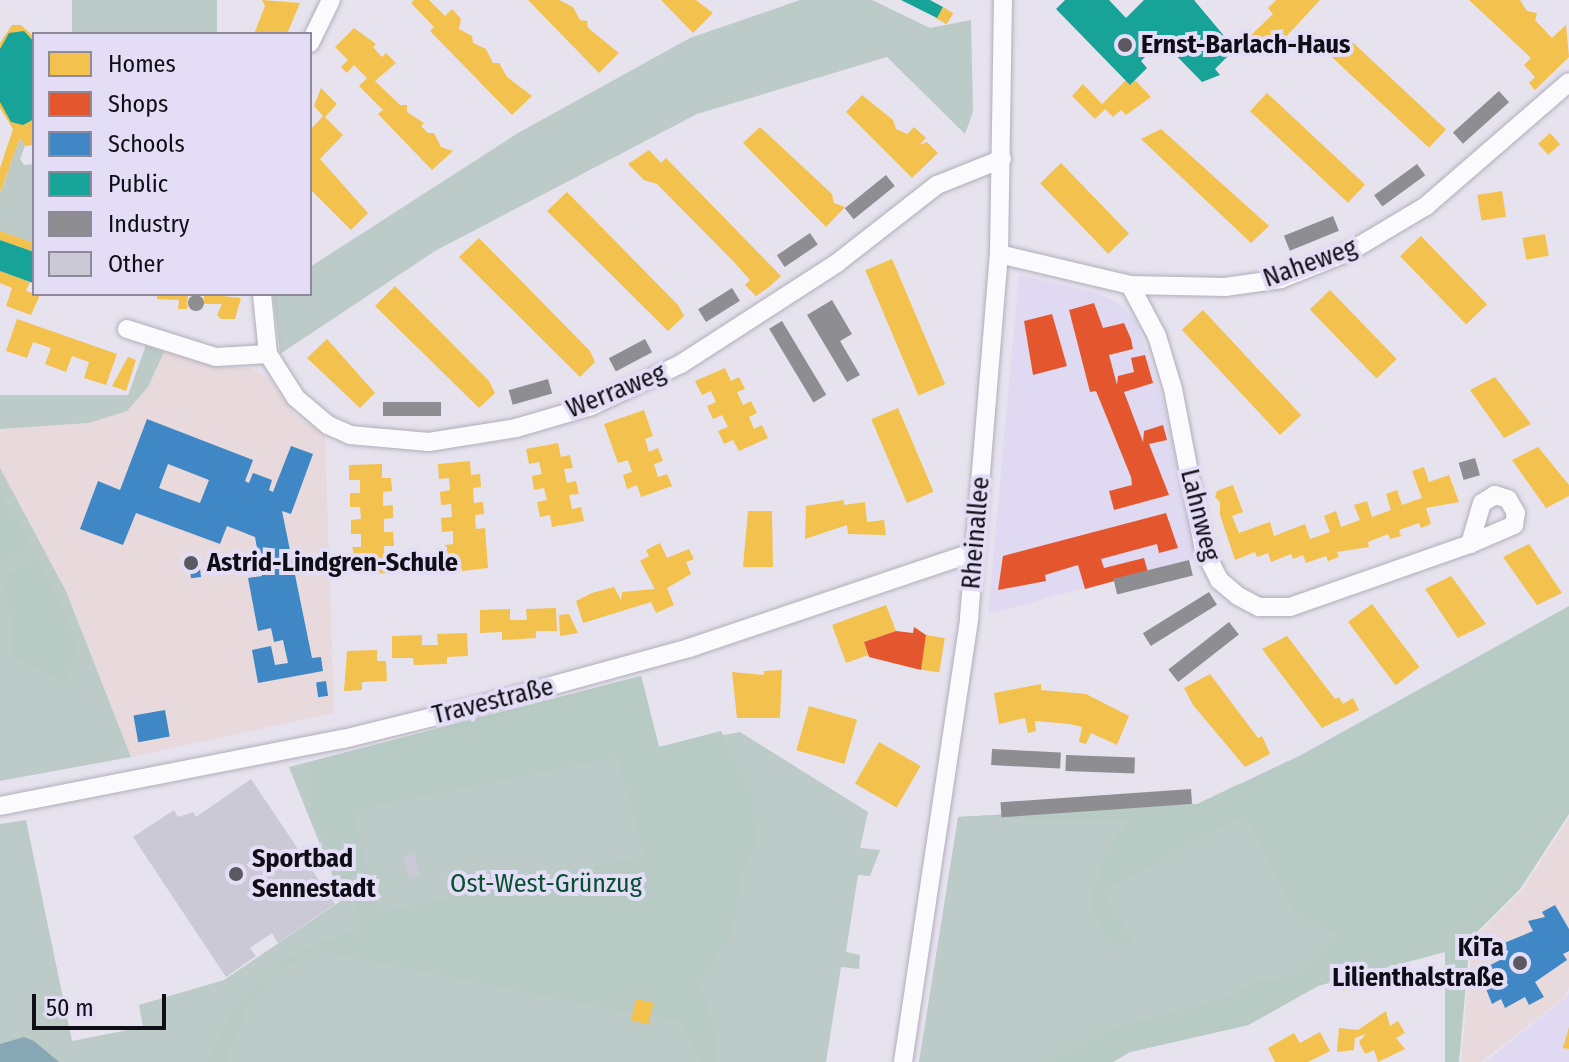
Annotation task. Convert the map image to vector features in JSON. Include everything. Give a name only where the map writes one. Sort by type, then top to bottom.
[{"type":"street","points":[[312,39],[331,0]]},
{"type":"street","name":"Rheinallee","points":[[903,1062],[974,552],[999,254],[1003,0]]},
{"type":"street","name":"Naheweg","points":[[999,254],[1130,285],[1243,286],[1328,262],[1426,206],[1569,82]]},
{"type":"street","name":"Werraweg","points":[[268,354],[313,415],[350,435],[429,442],[516,428],[591,406],[681,364],[837,263],[937,185],[1002,159]]},
{"type":"street","name":"Lahnweg","points":[[1130,285],[1157,336],[1169,375],[1204,550],[1219,580],[1238,596],[1259,607],[1290,607],[1470,544]]},
{"type":"street","points":[[127,329],[216,357],[268,354],[262,296]]},
{"type":"street","name":"Travestraße","points":[[0,806],[343,739],[495,701],[702,644],[974,552]]},
{"type":"shaded area","points":[[1019,275],[1096,293],[1113,300],[1136,320],[1164,405],[1197,558],[988,614]]},
{"type":"shaded area","name":"Astrid-Lindgren-Schule","points":[[164,352],[220,367],[252,368],[270,380],[295,415],[325,435],[334,713],[131,757],[66,591],[0,468],[0,429],[89,423],[148,387]]},
{"type":"shaded area","name":"KiTa Lilienthalstraße","points":[[1569,818],[1569,986],[1565,997],[1481,1062],[1461,1062],[1472,940],[1522,890]]},
{"type":"shaded area","points":[[1569,992],[1569,1062],[1485,1062],[1566,997]]},
{"type":"green space","points":[[72,0],[217,0],[217,32],[72,32]]},
{"type":"green space","points":[[800,0],[872,0],[930,28],[971,20],[973,112],[965,134],[887,57],[697,114],[435,251],[280,354],[273,296],[312,296],[312,266],[518,133],[690,38]]},
{"type":"green space","points":[[20,138],[25,146],[20,159],[24,165],[32,164],[32,242],[0,231],[0,194]]},
{"type":"green space","points":[[146,345],[164,352],[148,387],[127,411],[89,423],[0,429],[0,395],[128,395]]},
{"type":"green space","points":[[0,468],[66,591],[131,757],[0,781]]},
{"type":"green space","points":[[0,491],[31,545],[0,565]]},
{"type":"green space","points":[[36,557],[77,642],[66,685],[13,656],[9,595],[0,579]]},
{"type":"green space","points":[[1569,606],[1569,814],[1520,889],[1470,939],[1459,1062],[1445,1062],[1445,952],[1318,986],[1248,1025],[1130,1052],[1113,1062],[1044,1062],[1111,1028],[1233,996],[1253,981],[1293,976],[1338,936],[1298,918],[1245,816],[1104,890],[1132,943],[1115,947],[1106,939],[1090,904],[1106,851],[1128,820],[958,817],[1198,804],[1301,755]]},
{"type":"green space","name":"Ost-West-Grünzug","points":[[641,676],[659,747],[740,732],[868,812],[860,848],[880,850],[870,876],[858,875],[846,952],[860,955],[859,969],[841,967],[826,1062],[0,1062],[0,824],[26,820],[72,1041],[143,1027],[139,1005],[224,980],[342,900],[289,767]]},
{"type":"green space","points":[[641,676],[659,747],[721,731],[752,792],[755,841],[741,878],[733,930],[700,982],[716,1038],[714,1062],[703,1062],[678,1019],[651,1017],[636,999],[633,1013],[313,950],[274,976],[247,1008],[225,1062],[207,1062],[233,1009],[270,969],[311,946],[361,928],[359,914],[311,814],[310,762]],"holes":[[[617,757],[644,856],[378,913],[353,811]]]},
{"type":"green space","points":[[1239,784],[1338,936],[1318,986],[1248,1025],[1130,1052],[1113,1062],[919,1062],[958,817],[1197,804]]},
{"type":"water","points":[[24,1037],[34,1041],[59,1062],[0,1062],[0,1044]]},
{"type":"building: Homes","points":[[262,0],[300,3],[288,32],[255,32],[265,6]]},
{"type":"building: Homes","points":[[414,0],[429,0],[445,16],[452,9],[461,19],[459,29],[472,36],[473,43],[486,49],[493,63],[499,63],[507,77],[532,96],[512,115],[430,31],[434,27],[411,3]]},
{"type":"building: Homes","points":[[528,0],[559,0],[573,7],[580,20],[587,21],[588,28],[619,53],[599,73]]},
{"type":"building: Homes","points":[[661,0],[696,0],[713,13],[693,33]]},
{"type":"building: Homes","points":[[1276,0],[1320,0],[1272,52],[1269,49],[1264,54],[1248,38],[1273,14],[1268,8]]},
{"type":"building: Homes","points":[[1469,0],[1520,0],[1527,11],[1537,13],[1535,20],[1552,38],[1566,25],[1569,57],[1535,90],[1529,83],[1535,77],[1524,65],[1531,58]]},
{"type":"building: Homes","points":[[943,7],[953,13],[947,24],[936,18]]},
{"type":"building: Homes","points":[[12,25],[21,25],[32,35],[32,145],[25,146],[20,138],[0,193],[0,168],[13,129],[0,108],[0,43]]},
{"type":"building: Homes","points":[[354,28],[376,44],[373,47],[382,57],[386,53],[396,63],[375,81],[400,105],[407,105],[407,112],[424,123],[421,126],[428,133],[434,133],[441,147],[453,151],[432,170],[378,114],[383,110],[359,86],[367,78],[354,65],[347,73],[341,67],[348,60],[335,47]]},
{"type":"building: Homes","points":[[1348,38],[1446,129],[1429,148],[1331,56]]},
{"type":"building: Homes","points":[[1126,80],[1130,85],[1135,80],[1151,97],[1126,115],[1121,110],[1113,117],[1105,109],[1095,119],[1072,96],[1083,84],[1102,104]]},
{"type":"building: Homes","points":[[321,88],[337,104],[325,117],[343,135],[320,159],[368,213],[351,230],[312,191],[312,128],[323,116],[314,106]]},
{"type":"building: Homes","points":[[1267,93],[1365,184],[1348,203],[1250,111]]},
{"type":"building: Homes","points":[[862,95],[893,120],[896,129],[907,134],[914,127],[926,138],[919,145],[927,142],[938,153],[912,178],[846,112]]},
{"type":"building: Homes","points":[[760,127],[832,194],[834,203],[845,207],[826,227],[743,143]]},
{"type":"building: Homes","points":[[1161,129],[1269,226],[1251,243],[1141,139]]},
{"type":"building: Homes","points":[[1550,133],[1560,144],[1548,155],[1538,144]]},
{"type":"building: Homes","points":[[649,150],[661,163],[666,158],[781,276],[756,296],[745,285],[750,280],[733,261],[657,184],[644,180],[628,164]]},
{"type":"building: Homes","points":[[1061,163],[1129,233],[1108,254],[1040,183]]},
{"type":"building: Homes","points":[[1502,191],[1506,217],[1481,221],[1477,195]]},
{"type":"building: Homes","points":[[567,192],[678,305],[684,316],[668,331],[547,211]]},
{"type":"building: Homes","points":[[0,231],[32,242],[32,251],[0,240]]},
{"type":"building: Homes","points":[[1545,234],[1549,256],[1526,260],[1522,238]]},
{"type":"building: Homes","points":[[1421,236],[1487,304],[1466,324],[1400,256]]},
{"type":"building: Homes","points":[[479,238],[590,351],[595,362],[580,377],[459,257]]},
{"type":"building: Homes","points":[[892,259],[945,384],[918,396],[865,270]]},
{"type":"building: Homes","points":[[0,271],[30,282],[26,291],[32,293],[32,296],[40,296],[31,315],[6,306],[12,288],[0,283]]},
{"type":"building: Homes","points":[[395,286],[489,381],[495,393],[479,408],[375,306]]},
{"type":"building: Homes","points":[[1330,290],[1397,359],[1377,379],[1310,309]]},
{"type":"building: Homes","points":[[157,296],[188,296],[187,309],[178,309],[179,300],[157,299]]},
{"type":"building: Homes","points":[[204,296],[241,298],[235,319],[221,319],[217,315],[222,304],[204,304]]},
{"type":"building: Homes","points":[[1203,310],[1301,415],[1280,435],[1182,330]]},
{"type":"building: Homes","points":[[17,319],[117,354],[106,385],[84,378],[89,362],[72,356],[66,372],[45,364],[51,348],[33,342],[27,358],[6,351]]},
{"type":"building: Homes","points":[[327,339],[375,393],[360,408],[307,358]]},
{"type":"building: Homes","points":[[128,357],[136,360],[126,391],[112,386]]},
{"type":"building: Homes","points":[[725,368],[731,381],[739,377],[745,389],[737,392],[743,405],[751,401],[757,413],[749,417],[754,429],[762,425],[768,438],[739,451],[733,440],[724,444],[718,431],[728,427],[722,415],[713,419],[707,406],[716,402],[711,391],[702,395],[695,381]]},
{"type":"building: Homes","points":[[1495,377],[1531,424],[1504,438],[1470,390]]},
{"type":"building: Homes","points":[[898,408],[934,492],[907,503],[871,419]]},
{"type":"building: Homes","points":[[644,410],[653,436],[645,439],[649,452],[658,448],[663,461],[654,464],[658,477],[667,474],[672,486],[641,497],[637,485],[627,489],[623,475],[632,472],[628,460],[618,463],[604,424]]},
{"type":"building: Homes","points":[[558,443],[561,457],[570,455],[573,468],[564,469],[567,483],[576,481],[579,494],[569,495],[572,509],[581,507],[584,521],[552,527],[550,515],[540,517],[537,502],[547,500],[544,488],[534,490],[532,476],[542,474],[539,462],[529,464],[526,449]]},
{"type":"building: Homes","points":[[1538,447],[1569,485],[1569,496],[1546,508],[1512,460]]},
{"type":"building: Homes","points":[[470,461],[471,475],[480,474],[481,487],[473,488],[474,503],[483,502],[484,514],[475,515],[476,529],[485,528],[488,568],[454,572],[445,545],[453,544],[453,531],[442,532],[441,518],[452,517],[451,504],[441,505],[440,492],[450,490],[449,478],[439,479],[438,464]]},
{"type":"building: Homes","points":[[382,464],[382,478],[391,478],[392,491],[383,492],[383,506],[393,505],[393,518],[384,519],[384,532],[393,532],[394,546],[384,546],[385,560],[394,559],[395,573],[360,574],[352,547],[361,547],[361,534],[351,534],[351,520],[361,519],[360,507],[350,507],[350,493],[360,493],[360,480],[349,480],[349,465]]},
{"type":"building: Homes","points":[[1424,467],[1429,482],[1449,475],[1459,502],[1426,508],[1431,524],[1421,528],[1419,523],[1399,530],[1401,536],[1390,539],[1388,534],[1368,542],[1369,547],[1337,552],[1339,557],[1328,561],[1326,556],[1306,563],[1303,555],[1293,559],[1291,554],[1271,562],[1268,553],[1257,557],[1255,552],[1235,560],[1220,515],[1220,502],[1215,497],[1217,491],[1233,485],[1243,512],[1232,516],[1239,533],[1270,522],[1274,536],[1305,524],[1310,539],[1330,532],[1324,516],[1336,511],[1341,527],[1360,520],[1354,505],[1367,501],[1372,517],[1391,510],[1386,494],[1397,490],[1402,505],[1422,498],[1412,471]]},
{"type":"building: Homes","points":[[844,500],[844,505],[865,502],[867,522],[884,520],[886,535],[848,534],[847,525],[805,539],[806,506]]},
{"type":"building: Homes","points":[[748,511],[772,511],[773,567],[743,567]]},
{"type":"building: Homes","points":[[660,543],[667,558],[689,549],[694,559],[686,562],[691,574],[667,588],[674,605],[656,613],[651,602],[583,623],[576,601],[592,593],[614,587],[621,600],[622,592],[655,589],[640,561],[649,556],[646,550]]},
{"type":"building: Homes","points":[[1529,544],[1562,593],[1537,605],[1503,557]]},
{"type":"building: Homes","points":[[1451,576],[1486,624],[1458,638],[1425,589]]},
{"type":"building: Homes","points":[[1372,604],[1420,667],[1396,685],[1348,622]]},
{"type":"building: Homes","points":[[886,605],[896,631],[864,642],[868,655],[846,663],[832,625]]},
{"type":"building: Homes","points":[[556,608],[557,631],[536,631],[536,638],[502,640],[502,632],[480,633],[480,610],[510,609],[510,620],[527,620],[526,609]]},
{"type":"building: Homes","points":[[569,614],[578,633],[560,636],[559,615]]},
{"type":"building: Homes","points":[[467,633],[468,656],[447,657],[447,664],[414,665],[413,658],[392,658],[392,636],[422,635],[422,645],[438,645],[437,634]]},
{"type":"building: Homes","points":[[926,635],[945,638],[939,673],[921,670]]},
{"type":"building: Homes","points":[[1287,636],[1335,699],[1339,697],[1343,704],[1353,698],[1359,710],[1322,728],[1262,649]]},
{"type":"building: Homes","points":[[377,650],[377,661],[386,661],[387,681],[362,682],[362,690],[344,691],[347,651]]},
{"type":"building: Homes","points":[[782,670],[780,718],[737,718],[732,672],[764,675],[764,671]]},
{"type":"building: Homes","points":[[1210,674],[1258,738],[1262,736],[1270,754],[1245,767],[1193,705],[1184,688]]},
{"type":"building: Homes","points":[[1041,684],[1041,690],[1086,694],[1129,716],[1117,745],[1091,733],[1086,744],[1079,742],[1082,727],[1070,724],[1035,721],[1036,731],[1028,733],[1025,718],[999,724],[994,693]]},
{"type":"building: Homes","points":[[809,706],[857,720],[844,764],[796,750]]},
{"type":"building: Homes","points":[[879,742],[921,766],[897,808],[855,784]]},
{"type":"building: Homes","points":[[1355,976],[1353,988],[1343,991],[1344,979]]},
{"type":"building: Homes","points":[[636,999],[654,1003],[649,1024],[631,1020]]},
{"type":"building: Homes","points":[[1386,1011],[1390,1026],[1398,1021],[1405,1033],[1396,1038],[1405,1049],[1378,1062],[1374,1050],[1365,1054],[1359,1042],[1366,1034],[1355,1038],[1354,1050],[1337,1052],[1339,1028],[1358,1030]]},
{"type":"building: Homes","points":[[1569,1027],[1569,1049],[1563,1048]]},
{"type":"building: Homes","points":[[1320,1032],[1330,1051],[1308,1062],[1275,1062],[1268,1048],[1294,1033],[1300,1043]]},
{"type":"building: Shops","points":[[1094,303],[1103,328],[1124,323],[1131,339],[1133,349],[1109,355],[1117,385],[1118,376],[1134,372],[1131,358],[1145,355],[1153,383],[1124,392],[1143,442],[1144,431],[1163,425],[1167,440],[1149,444],[1169,495],[1114,510],[1109,491],[1132,485],[1131,477],[1096,391],[1090,392],[1069,310]]},
{"type":"building: Shops","points":[[1052,314],[1067,366],[1033,375],[1024,321]]},
{"type":"building: Shops","points":[[1166,513],[1178,548],[1159,553],[1157,544],[1101,559],[1104,568],[1144,558],[1148,572],[1085,589],[1078,565],[1045,575],[1046,581],[998,590],[1003,556]]},
{"type":"building: Shops","points":[[914,627],[926,635],[921,670],[869,657],[864,642],[896,631],[913,633]]},
{"type":"building: Schools","points":[[147,419],[253,460],[245,481],[249,483],[253,473],[272,480],[269,490],[273,492],[291,446],[313,454],[291,514],[282,511],[312,658],[321,657],[323,671],[258,683],[252,650],[271,646],[275,665],[288,663],[283,640],[274,642],[271,628],[258,631],[248,578],[262,576],[255,537],[227,526],[220,544],[136,513],[123,545],[80,529],[98,481],[120,490]],"holes":[[[168,464],[209,480],[200,503],[159,488]]]},
{"type":"building: Schools","points":[[200,569],[201,577],[191,578],[190,570]]},
{"type":"building: Schools","points":[[326,681],[328,696],[318,697],[316,682]]},
{"type":"building: Schools","points":[[165,710],[170,737],[138,742],[133,716]]},
{"type":"building: Schools","points":[[1555,905],[1569,929],[1569,951],[1563,954],[1567,960],[1535,982],[1544,997],[1529,1005],[1525,997],[1505,1008],[1501,999],[1492,1004],[1479,971],[1504,958],[1497,946],[1533,931],[1528,921],[1545,917],[1542,912]]},
{"type":"building: Public","points":[[901,0],[930,0],[943,7],[937,18]]},
{"type":"building: Public","name":"Ernst-Barlach-Haus","points":[[1065,0],[1109,0],[1126,18],[1144,0],[1194,0],[1235,49],[1215,69],[1220,75],[1202,82],[1162,41],[1141,61],[1147,68],[1130,85],[1056,9]]},
{"type":"building: Public","points":[[24,31],[32,40],[32,120],[23,125],[11,122],[0,102],[0,49],[9,33]]},
{"type":"building: Public","points":[[0,240],[32,251],[32,283],[0,271]]},
{"type":"building: Industry","points":[[1499,91],[1509,102],[1463,144],[1453,132]]},
{"type":"building: Industry","points":[[1417,164],[1425,175],[1382,206],[1374,195]]},
{"type":"building: Industry","points":[[886,175],[895,186],[854,219],[845,208]]},
{"type":"building: Industry","points":[[1333,216],[1339,231],[1290,251],[1284,236]]},
{"type":"building: Industry","points":[[810,233],[818,245],[785,267],[777,255]]},
{"type":"building: Industry","points":[[732,288],[740,301],[706,322],[698,309]]},
{"type":"building: Industry","points":[[192,296],[200,296],[204,306],[199,311],[193,311],[188,306]]},
{"type":"building: Industry","points":[[832,300],[852,334],[840,341],[860,375],[847,382],[807,315]]},
{"type":"building: Industry","points":[[782,321],[826,395],[813,402],[769,329]]},
{"type":"building: Industry","points":[[645,339],[652,352],[616,371],[609,358]]},
{"type":"building: Industry","points":[[548,379],[552,393],[513,405],[509,390]]},
{"type":"building: Industry","points":[[383,402],[441,402],[441,416],[383,416]]},
{"type":"building: Industry","points":[[1475,458],[1480,475],[1464,480],[1459,463]]},
{"type":"building: Industry","points":[[1189,560],[1193,576],[1117,594],[1113,579]]},
{"type":"building: Industry","points":[[1209,592],[1217,605],[1151,646],[1143,633]]},
{"type":"building: Industry","points":[[1229,622],[1239,635],[1178,682],[1168,669]]},
{"type":"building: Industry","points":[[992,749],[1061,753],[1060,769],[991,765]]},
{"type":"building: Industry","points":[[1066,755],[1135,757],[1134,773],[1065,771]]},
{"type":"building: Industry","points":[[1191,789],[1192,804],[1002,817],[1000,802]]},
{"type":"building: Other","name":"Sportbad Sennestadt","points":[[251,779],[335,904],[278,943],[272,933],[250,948],[256,956],[226,977],[133,837],[174,810],[178,817],[193,812],[196,817]]},
{"type":"building: Other","points":[[414,853],[420,875],[408,878],[402,856]]},
{"type":"place","name":"Ernst-Barlach-Haus","points":[[1125,45]]},
{"type":"place","name":"Astrid-Lindgren-Schule","points":[[191,563]]},
{"type":"place","name":"Sportbad Sennestadt","points":[[236,874]]},
{"type":"place","name":"KiTa Lilienthalstraße","points":[[1520,963]]}]
